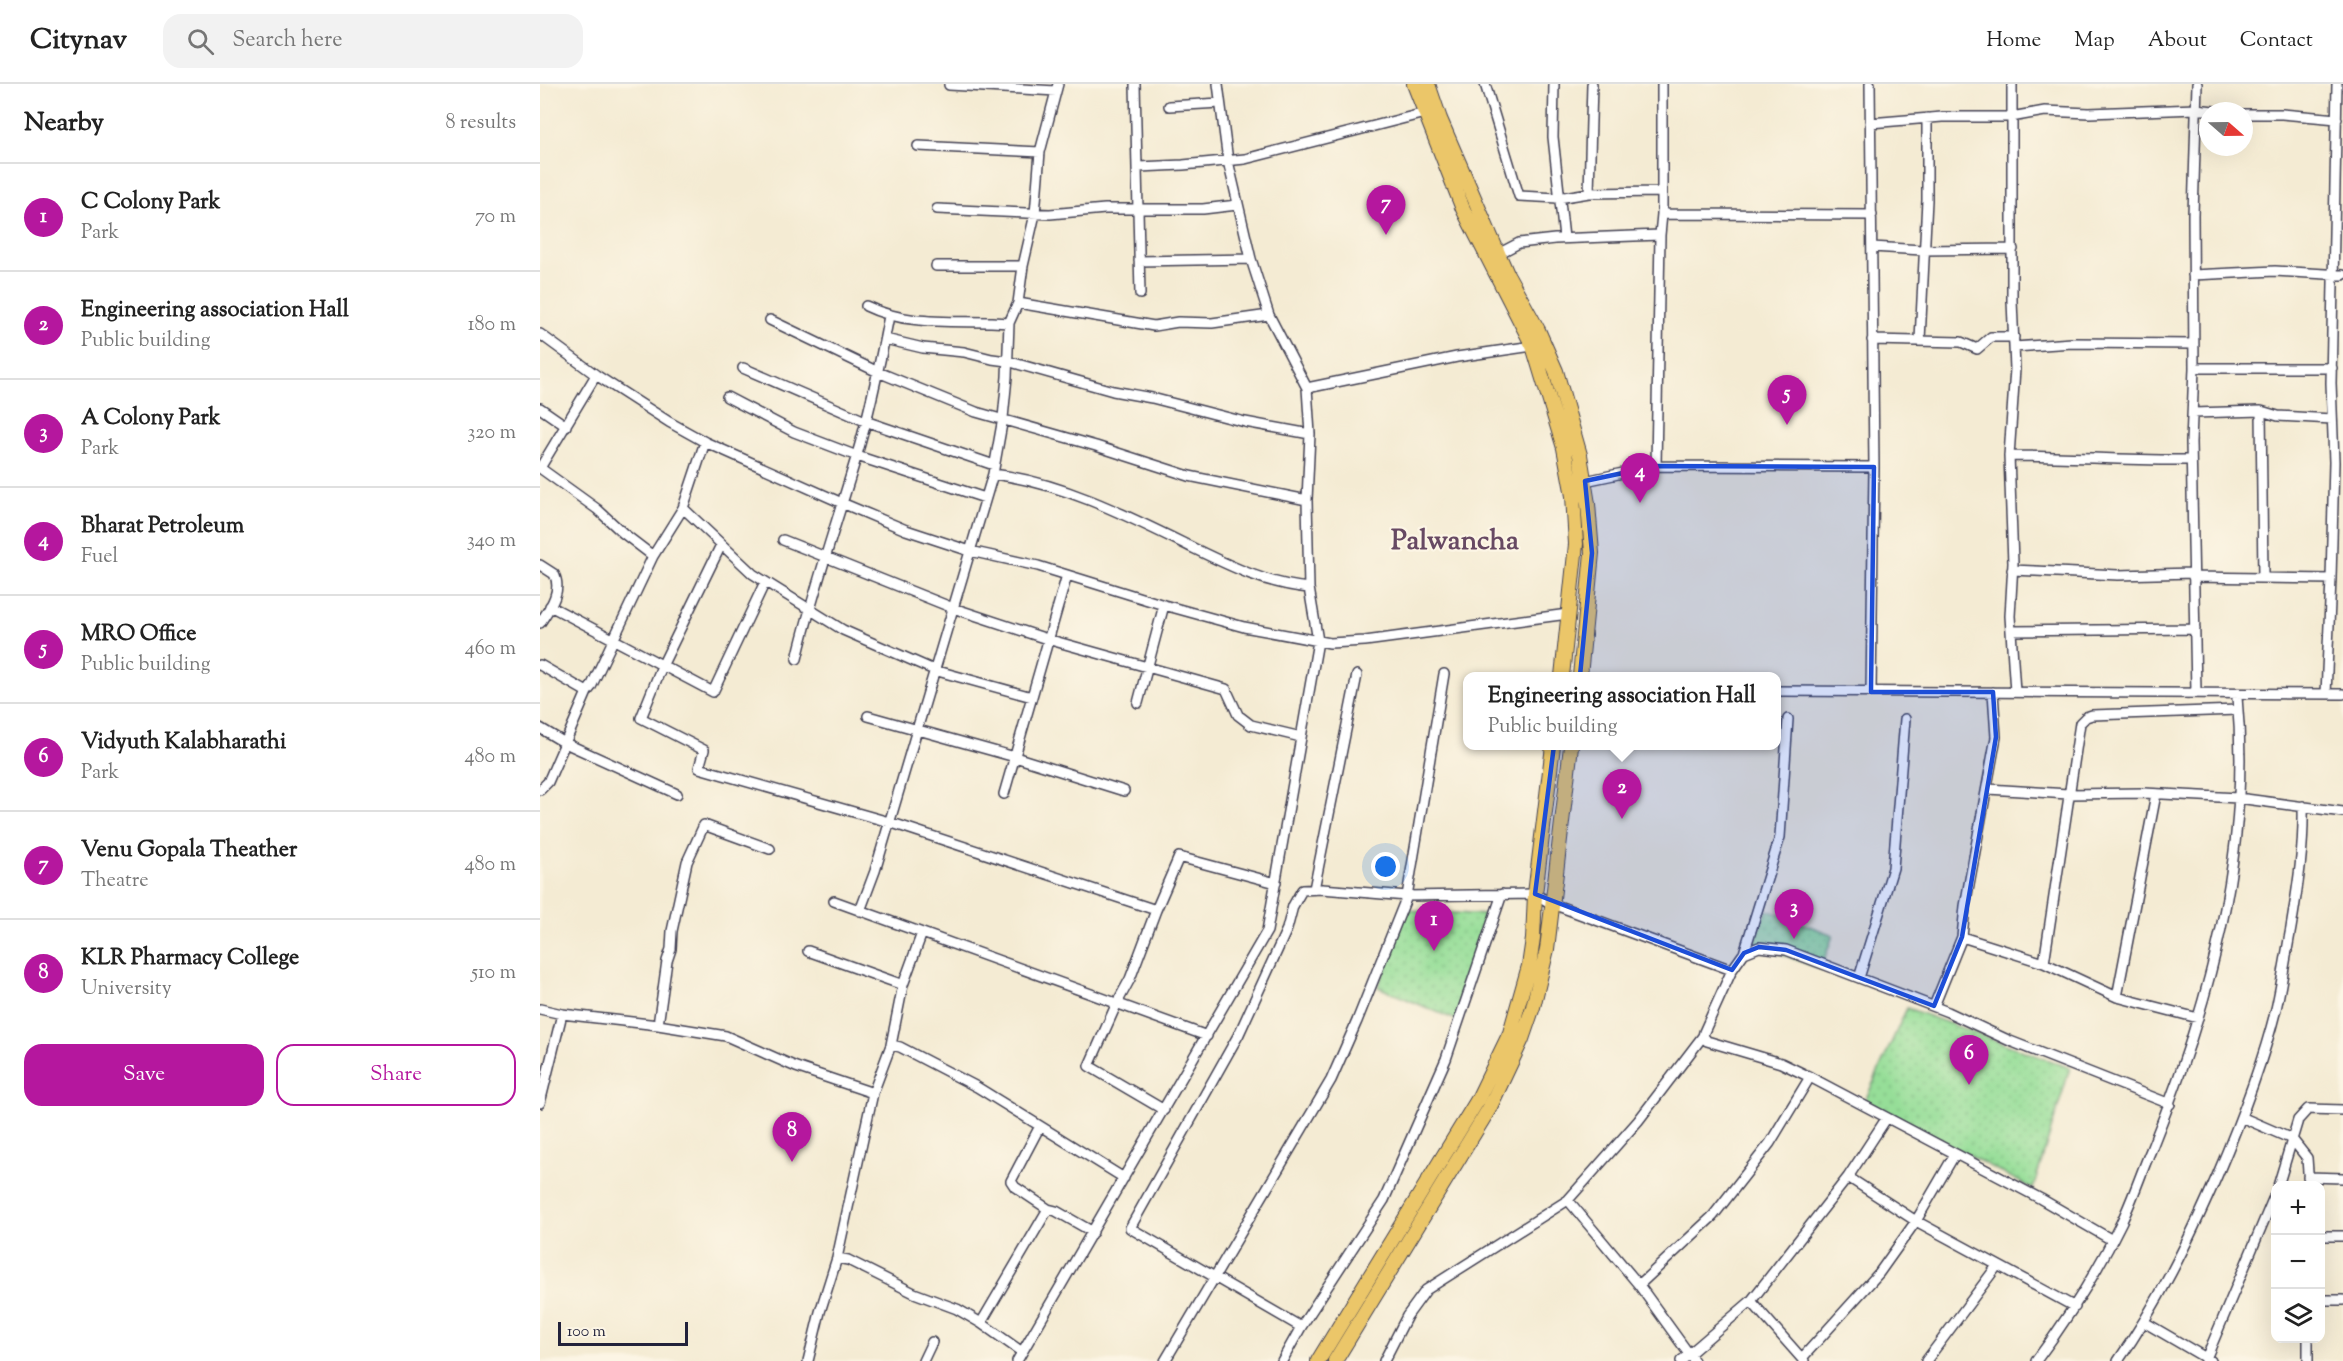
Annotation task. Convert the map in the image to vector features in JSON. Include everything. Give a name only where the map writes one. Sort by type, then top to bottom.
[{"type":"highway","points":[[1414,84],[1463,209],[1533,346],[1552,404],[1567,462],[1576,544],[1563,672]]},
{"type":"highway","points":[[1428,84],[1440,119],[1498,254],[1538,330],[1556,371],[1580,455],[1585,481],[1592,553],[1580,672]]},
{"type":"highway","points":[[1318,1361],[1477,1101],[1510,1033],[1529,966],[1533,939],[1534,894],[1552,750]]},
{"type":"highway","points":[[1335,1361],[1489,1109],[1533,1007],[1546,949],[1570,750]]},
{"type":"street","points":[[1135,84],[1139,167],[1140,294]]},
{"type":"street","points":[[1017,1361],[1267,931],[1318,641],[1309,588],[1306,500],[1310,434],[1307,388],[1269,315],[1251,259],[1228,161],[1218,84]]},
{"type":"street","points":[[1485,84],[1519,196],[1558,198],[1589,193],[1662,192]]},
{"type":"street","points":[[1554,84],[1553,137],[1564,238]]},
{"type":"street","points":[[1589,193],[1592,84]]},
{"type":"street","points":[[1656,466],[1659,235],[1662,214],[1662,84]]},
{"type":"street","points":[[1870,84],[1874,467],[1870,692]]},
{"type":"street","points":[[2012,84],[2015,369],[2009,456],[2015,692]]},
{"type":"street","points":[[2196,692],[2191,460],[2194,368],[2193,215],[2197,84]]},
{"type":"street","points":[[2326,694],[2334,462],[2332,368],[2339,275],[2337,84]]},
{"type":"street","points":[[860,911],[875,871],[993,470],[1003,418],[1009,323],[1018,303],[1023,266],[1035,214],[1040,152],[1057,88],[949,85]]},
{"type":"street","points":[[1169,106],[1220,103]]},
{"type":"street","points":[[1870,123],[1927,118],[2011,117],[2045,111],[2089,113],[2199,110]]},
{"type":"street","points":[[1139,167],[1228,161],[1425,113]]},
{"type":"street","points":[[2253,114],[2337,119]]},
{"type":"street","points":[[1920,340],[1927,200],[1927,118]]},
{"type":"street","points":[[918,146],[1040,152]]},
{"type":"street","points":[[937,209],[1035,214],[1105,209],[1203,209],[1237,205]]},
{"type":"street","points":[[1662,214],[1872,215]]},
{"type":"street","points":[[1498,254],[1519,243],[1564,238],[1659,235]]},
{"type":"street","points":[[1872,248],[2013,249]]},
{"type":"street","points":[[1139,261],[1251,259]]},
{"type":"street","points":[[936,266],[1023,266]]},
{"type":"street","points":[[2193,275],[2275,271],[2339,275]]},
{"type":"street","points":[[1018,303],[1154,326],[1178,322],[1212,323],[1269,315]]},
{"type":"street","points":[[866,306],[890,316],[916,321],[1009,323]]},
{"type":"street","points":[[797,659],[808,611],[866,421],[890,316]]},
{"type":"street","points":[[770,320],[878,372],[946,401],[1189,476],[1306,500]]},
{"type":"street","points":[[540,334],[596,375],[669,422],[705,442],[906,530],[1244,627],[1330,643],[1365,641],[1568,614]]},
{"type":"street","points":[[1872,340],[1961,342],[1977,349],[1991,337],[2014,342],[2194,344]]},
{"type":"street","points":[[885,339],[923,348],[964,352],[1007,361],[1113,391],[1152,398],[1245,422],[1310,434]]},
{"type":"street","points":[[1307,388],[1457,357],[1533,346]]},
{"type":"street","points":[[743,368],[866,421],[993,470],[1067,493],[1262,579],[1309,588]]},
{"type":"street","points":[[2194,368],[2332,368]]},
{"type":"street","points":[[596,375],[540,468],[597,509],[622,533],[653,556]]},
{"type":"street","points":[[727,397],[794,432],[856,456],[985,498]]},
{"type":"street","points":[[540,408],[566,426]]},
{"type":"street","points":[[2193,413],[2261,411],[2278,416],[2332,419]]},
{"type":"street","points":[[2261,411],[2263,577]]},
{"type":"street","points":[[540,790],[548,782],[587,692],[653,556],[683,508],[705,442]]},
{"type":"street","points":[[2009,456],[2066,456],[2149,461],[2191,460]]},
{"type":"street","points":[[1567,462],[1585,481],[1656,466],[1874,467]]},
{"type":"street","points":[[683,508],[753,574],[808,611],[843,630],[934,670],[1032,697]]},
{"type":"street","points":[[783,540],[953,608],[1047,639],[1226,689],[1238,715],[1251,725],[1301,738]]},
{"type":"street","points":[[721,544],[662,666],[641,718],[704,750],[699,768],[889,822],[1156,910]]},
{"type":"street","points":[[540,565],[554,574],[558,580],[550,606],[540,623]]},
{"type":"street","points":[[2012,570],[2118,575],[2331,579]]},
{"type":"street","points":[[1004,794],[1067,575]]},
{"type":"street","points":[[550,606],[713,692],[765,582]]},
{"type":"street","points":[[1138,703],[1164,605]]},
{"type":"street","points":[[2012,631],[2195,629]]},
{"type":"street","points":[[540,665],[587,692]]},
{"type":"street","points":[[1165,1361],[1331,1080],[1407,896],[1444,674]]},
{"type":"street","points":[[1314,889],[1357,675]]},
{"type":"street","points":[[1781,691],[2343,694]]},
{"type":"street","points":[[1934,1006],[1962,937],[1965,906],[1996,737],[1993,692]]},
{"type":"street","points":[[2036,1361],[2075,1307],[2122,1221],[2170,1104],[2198,1018],[2217,945],[2231,870],[2238,798],[2237,697]]},
{"type":"street","points":[[2044,963],[2080,723],[2086,717],[2238,710]]},
{"type":"street","points":[[868,716],[1015,757],[1124,791]]},
{"type":"street","points":[[1384,1361],[1407,1316],[1426,1290],[1568,1200],[1638,1120],[1703,1036],[1732,970],[1744,953],[1780,837],[1788,719]]},
{"type":"street","points":[[1859,978],[1893,868],[1905,719]]},
{"type":"street","points":[[540,728],[565,743],[677,795]]},
{"type":"street","points":[[1988,789],[2068,794],[2156,794],[2238,798],[2343,812]]},
{"type":"street","points":[[2117,997],[2156,794]]},
{"type":"street","points":[[2118,1361],[2144,1322],[2197,1224],[2241,1117],[2275,1011],[2282,977],[2304,844],[2303,806]]},
{"type":"street","points":[[658,1025],[672,932],[687,862],[704,825],[770,849]]},
{"type":"street","points":[[1164,1110],[1089,1066],[1130,979],[1179,857],[1276,883]]},
{"type":"street","points":[[1301,1327],[1130,1228],[1239,1035],[1287,928],[1293,906],[1302,890],[1407,896],[1534,894],[1550,903],[1732,970]]},
{"type":"street","points":[[1282,1361],[1301,1327],[1384,1200],[1446,1059],[1502,894]]},
{"type":"street","points":[[834,901],[1207,1036]]},
{"type":"street","points":[[808,1361],[837,1258],[873,1093],[891,1045],[903,985],[922,933]]},
{"type":"street","points":[[1962,937],[2044,963],[2117,997],[2198,1018]]},
{"type":"street","points":[[1744,953],[1759,947],[1786,950],[1934,1006],[2010,1041],[2170,1104]]},
{"type":"street","points":[[807,951],[903,985]]},
{"type":"street","points":[[540,1009],[726,1036],[796,1067],[873,1093]]},
{"type":"street","points":[[540,1102],[562,1014]]},
{"type":"street","points":[[1703,1036],[1713,1043],[1781,1063],[1810,1077],[2041,1199],[2112,1240]]},
{"type":"street","points":[[891,1045],[900,1047],[977,1087],[1124,1178]]},
{"type":"street","points":[[1639,1285],[1713,1216],[1770,1143],[1810,1077]]},
{"type":"street","points":[[2279,1181],[2298,1120],[2308,1109],[2343,1110]]},
{"type":"street","points":[[2241,1117],[2292,1139],[2307,1158],[2308,1181],[2343,1178]]},
{"type":"street","points":[[1568,1200],[1639,1285],[1688,1359],[1751,1301],[1848,1177],[1886,1119]]},
{"type":"street","points":[[1040,1126],[1011,1181],[1015,1187],[1048,1209],[1056,1210],[1093,1232]]},
{"type":"street","points":[[1751,1301],[1803,1360],[1879,1273],[1916,1221],[1955,1154]]},
{"type":"street","points":[[1848,1177],[1916,1221],[2075,1307]]},
{"type":"street","points":[[2144,1322],[2208,1360],[2271,1204]]},
{"type":"street","points":[[981,1323],[1048,1209]]},
{"type":"street","points":[[2325,1236],[2343,1236]]},
{"type":"street","points":[[837,1258],[848,1260],[914,1293],[957,1309],[1022,1352]]},
{"type":"street","points":[[1926,1361],[1997,1266]]},
{"type":"street","points":[[2325,1300],[2343,1300]]},
{"type":"street","points":[[923,1361],[932,1342]]},
{"type":"street","points":[[2308,1343],[2308,1361]]},
{"type":"highlighted area","points":[[1656,466],[1874,467],[1871,692],[1993,692],[1996,737],[1962,937],[1934,1006],[1786,950],[1759,947],[1744,953],[1732,970],[1535,894],[1563,675],[1578,696],[1592,553],[1585,481]]},
{"type":"green space","points":[[1407,910],[1487,915],[1456,1020],[1378,987]]},
{"type":"green space","points":[[1767,910],[1833,935],[1821,969],[1754,944]]},
{"type":"green space","points":[[1907,1008],[2070,1068],[2033,1189],[1865,1101]]},
{"type":"place","name":"Venu Gopala Theather","points":[[1386,235]]},
{"type":"place","name":"MRO Office","points":[[1787,425]]},
{"type":"place","name":"Bharat Petroleum","points":[[1640,503]]},
{"type":"place","name":"Engineering association Hall","points":[[1622,819]]},
{"type":"place","name":"A Colony Park","points":[[1794,939]]},
{"type":"place","name":"C Colony Park","points":[[1434,951]]},
{"type":"place","name":"Vidyuth Kalabharathi","points":[[1969,1085]]},
{"type":"place","name":"KLR Pharmacy College","points":[[792,1162]]},
{"type":"district","name":"Palwancha","points":[[1455,539]]}]
